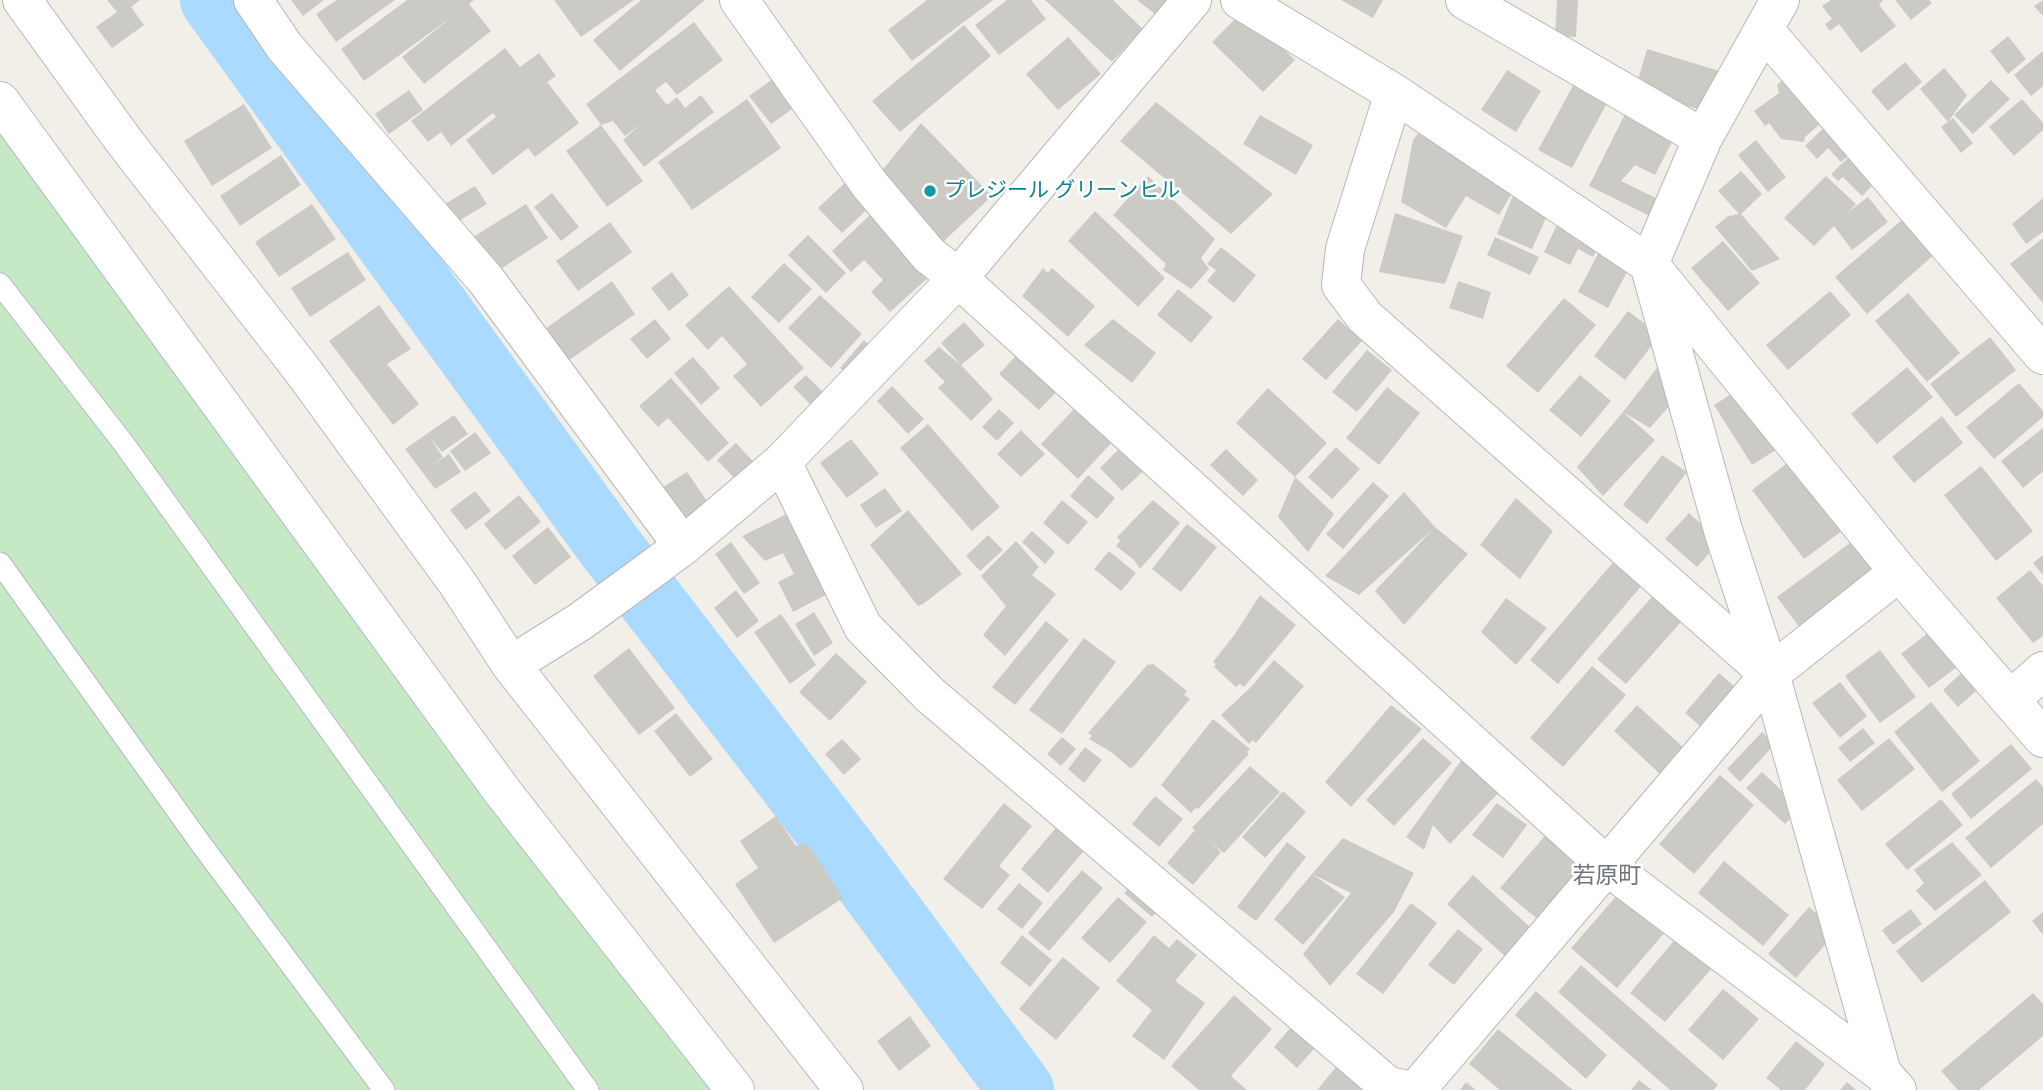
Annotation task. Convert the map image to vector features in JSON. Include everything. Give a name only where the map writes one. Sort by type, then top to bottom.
[{"type":"street","points":[[22,0],[124,141],[312,383],[458,584],[511,665],[844,1090]]},
{"type":"street","points":[[253,0],[284,46],[486,280],[683,546]]},
{"type":"street","points":[[739,0],[870,185],[929,255],[958,278],[1608,866],[1889,1082]]},
{"type":"street","points":[[511,665],[582,621],[683,546],[782,462],[958,278],[1192,0]]},
{"type":"street","points":[[1240,0],[1394,93],[1649,264],[1899,572],[2043,738]]},
{"type":"street","points":[[1465,0],[1703,138]]},
{"type":"street","points":[[1889,1082],[1770,674],[1723,530],[1649,264],[1703,138],[1772,15],[2043,355]]},
{"type":"street","points":[[1394,93],[1345,249],[1341,285],[1366,317],[1770,674]]},
{"type":"street","points":[[0,101],[502,791],[735,1090]]},
{"type":"street","points":[[782,462],[863,627],[919,684],[1388,1086],[1408,1090]]},
{"type":"street","points":[[1416,1090],[1770,674],[1899,572]]},
{"type":"street","points":[[2011,699],[2043,671]]},
{"type":"lane","points":[[0,284],[124,444],[588,1090]]},
{"type":"lane","points":[[0,563],[201,844],[384,1090]]},
{"type":"green space","points":[[0,122],[713,1090],[0,1090]]},
{"type":"building","points":[[107,0],[140,0],[131,7],[144,25],[112,48],[96,27],[117,12]]},
{"type":"building","points":[[291,0],[324,0],[303,16]]},
{"type":"building","points":[[337,0],[395,0],[336,42],[316,14]]},
{"type":"building","points":[[407,0],[474,0],[469,4],[491,31],[424,84],[402,57],[453,16],[364,81],[341,49]]},
{"type":"building","points":[[554,0],[634,0],[581,37]]},
{"type":"building","points":[[641,0],[705,0],[620,71],[593,40]]},
{"type":"building","points":[[927,0],[993,0],[912,61],[888,30]]},
{"type":"building","points":[[1007,0],[1031,0],[1046,19],[999,55],[975,25]]},
{"type":"building","points":[[1045,0],[1113,0],[1143,29],[1112,62]]},
{"type":"building","points":[[1137,0],[1179,0],[1163,20]]},
{"type":"building","points":[[1341,0],[1383,0],[1373,18]]},
{"type":"building","points":[[1557,0],[1578,0],[1576,37],[1555,36]]},
{"type":"building","points":[[1831,0],[1883,0],[1879,5],[1896,26],[1861,53],[1839,24],[1830,31],[1825,24],[1832,19],[1822,6]]},
{"type":"building","points":[[1895,0],[1929,0],[1932,3],[1911,20]]},
{"type":"building","points":[[2043,0],[2043,16],[2034,6]]},
{"type":"building","points":[[1244,10],[1295,60],[1263,92],[1212,42]]},
{"type":"building","points":[[694,22],[723,60],[677,95],[666,82],[655,90],[667,105],[677,97],[685,108],[701,95],[714,112],[644,167],[623,140],[641,124],[625,136],[613,121],[601,125],[586,104]]},
{"type":"building","points":[[964,25],[991,56],[900,132],[872,101]]},
{"type":"building","points":[[2008,36],[2026,59],[2008,74],[1990,51]]},
{"type":"building","points":[[1068,37],[1101,74],[1058,110],[1026,74]]},
{"type":"building","points":[[505,48],[520,67],[539,53],[556,76],[547,82],[579,123],[535,157],[528,148],[493,175],[466,140],[496,117],[493,113],[451,146],[441,132],[428,142],[411,121]]},
{"type":"building","points":[[1647,49],[1726,73],[1714,114],[1635,90]]},
{"type":"building","points":[[2043,51],[2043,86],[2031,96],[2014,75]]},
{"type":"building","points":[[1905,62],[1922,82],[1888,111],[1871,91]]},
{"type":"building","points":[[1798,67],[1835,111],[1805,137],[1804,142],[1781,139],[1769,123],[1765,126],[1754,111],[1779,93],[1777,85]]},
{"type":"building","points":[[1944,68],[1967,95],[1948,122],[1920,89]]},
{"type":"building","points":[[1507,70],[1541,91],[1516,132],[1481,110]]},
{"type":"building","points":[[777,76],[799,104],[771,124],[749,96]]},
{"type":"building","points":[[1991,80],[2010,99],[1973,134],[1954,115]]},
{"type":"building","points":[[1574,84],[1607,103],[1572,168],[1538,150]]},
{"type":"building","points":[[409,90],[423,110],[389,134],[375,114]]},
{"type":"building","points":[[747,99],[781,148],[692,210],[658,162]]},
{"type":"building","points":[[2022,99],[2043,123],[2043,130],[2014,156],[1989,127]]},
{"type":"building","points":[[1156,102],[1273,194],[1231,234],[1120,141]]},
{"type":"building","points":[[244,104],[272,148],[212,186],[184,141]]},
{"type":"building","points":[[1626,112],[1675,136],[1655,175],[1635,165],[1621,181],[1660,200],[1652,217],[1589,186]]},
{"type":"building","points":[[1260,115],[1313,145],[1296,175],[1243,144]]},
{"type":"building","points":[[1953,118],[1973,143],[1961,153],[1941,127]]},
{"type":"building","points":[[1831,121],[1861,145],[1841,162],[1828,148],[1817,159],[1805,146]]},
{"type":"building","name":"プレジール グリーンヒル","points":[[921,123],[992,196],[929,255],[870,185]]},
{"type":"building","points":[[601,125],[643,181],[607,207],[566,151]]},
{"type":"building","points":[[1421,129],[1521,178],[1499,215],[1466,196],[1446,228],[1401,202],[1413,140]]},
{"type":"building","points":[[1756,140],[1786,177],[1768,192],[1738,155]]},
{"type":"building","points":[[281,155],[301,185],[240,226],[220,196]]},
{"type":"building","points":[[1849,157],[1875,183],[1862,196],[1843,177],[1838,181],[1831,174]]},
{"type":"building","points":[[1741,171],[1762,194],[1741,214],[1780,259],[1752,271],[1715,227],[1728,216],[1739,214],[1718,191]]},
{"type":"building","points":[[1148,176],[1215,239],[1201,258],[1209,269],[1191,289],[1163,270],[1166,264],[1113,215]]},
{"type":"building","points":[[1826,176],[1856,204],[1847,213],[1868,197],[1888,222],[1852,250],[1834,226],[1814,246],[1784,218]]},
{"type":"building","points":[[850,178],[874,203],[842,233],[818,208]]},
{"type":"building","points":[[475,186],[487,204],[457,222],[445,204]]},
{"type":"building","points":[[552,193],[579,227],[561,241],[534,207]]},
{"type":"building","points":[[1514,193],[1550,209],[1532,249],[1497,234]]},
{"type":"building","points":[[2043,198],[2043,232],[2026,244],[2012,224]]},
{"type":"building","points":[[312,204],[336,239],[279,277],[255,242]]},
{"type":"building","points":[[526,204],[548,238],[493,274],[470,239]]},
{"type":"building","points":[[1917,207],[1936,253],[1867,314],[1835,277]]},
{"type":"building","points":[[1564,210],[1605,234],[1593,257],[1578,249],[1570,265],[1544,252]]},
{"type":"building","points":[[1095,211],[1165,278],[1138,307],[1068,241]]},
{"type":"building","points":[[1395,213],[1463,236],[1445,284],[1379,272]]},
{"type":"building","points":[[871,214],[930,276],[890,312],[871,292],[883,280],[864,260],[851,272],[832,251]]},
{"type":"building","points":[[610,222],[632,252],[578,291],[556,261]]},
{"type":"building","points":[[808,235],[846,273],[826,293],[788,255]]},
{"type":"building","points":[[1495,237],[1539,257],[1530,275],[1487,255]]},
{"type":"building","points":[[2043,238],[2043,303],[2010,264]]},
{"type":"building","points":[[1723,241],[1760,283],[1728,311],[1691,268]]},
{"type":"building","points":[[1603,244],[1633,260],[1608,308],[1578,292]]},
{"type":"building","points":[[1221,247],[1256,275],[1234,303],[1207,281],[1216,270],[1207,264]]},
{"type":"building","points":[[348,252],[366,280],[310,317],[291,288]]},
{"type":"building","points":[[784,263],[812,289],[779,323],[751,297]]},
{"type":"building","points":[[1043,268],[1048,273],[1052,268],[1095,306],[1068,337],[1022,296]]},
{"type":"building","points":[[672,272],[689,295],[669,311],[651,288]]},
{"type":"building","points":[[612,281],[635,314],[568,361],[545,329]]},
{"type":"building","points":[[1458,281],[1491,292],[1483,319],[1449,308]]},
{"type":"building","points":[[729,286],[804,368],[761,407],[733,376],[747,364],[722,336],[708,350],[685,325]]},
{"type":"building","points":[[1178,289],[1213,317],[1191,343],[1157,315]]},
{"type":"building","points":[[1830,291],[1851,315],[1788,370],[1766,345]]},
{"type":"building","points":[[1908,293],[1960,353],[1927,382],[1875,321]]},
{"type":"building","points":[[820,295],[862,334],[831,368],[788,328]]},
{"type":"building","points":[[1564,298],[1596,325],[1538,393],[1506,366]]},
{"type":"building","points":[[379,305],[411,349],[387,364],[419,404],[393,425],[329,341]]},
{"type":"building","points":[[1628,311],[1660,335],[1625,380],[1594,356]]},
{"type":"building","points":[[655,319],[671,339],[647,359],[630,339]]},
{"type":"building","points":[[1113,319],[1156,353],[1132,383],[1084,345]]},
{"type":"building","points":[[1338,319],[1362,341],[1326,380],[1302,359]]},
{"type":"building","points":[[964,322],[985,345],[961,365],[941,343]]},
{"type":"building","points":[[1990,337],[2016,370],[1956,417],[1930,384]]},
{"type":"building","points":[[864,340],[876,351],[852,378],[840,368]]},
{"type":"building","points":[[939,347],[961,365],[993,399],[971,421],[938,388],[945,382],[924,361]]},
{"type":"building","points":[[1024,347],[1064,384],[1039,410],[999,374]]},
{"type":"building","points":[[1367,350],[1392,370],[1357,412],[1332,392]]},
{"type":"building","points":[[693,357],[720,388],[701,405],[674,373]]},
{"type":"building","points":[[1907,367],[1933,397],[1877,444],[1851,414]]},
{"type":"building","points":[[1657,368],[1684,389],[1650,428],[1623,412]]},
{"type":"building","points":[[806,375],[831,400],[818,412],[793,387]]},
{"type":"building","points":[[1580,375],[1611,401],[1581,437],[1549,410]]},
{"type":"building","points":[[671,378],[729,443],[708,462],[668,418],[658,427],[639,406]]},
{"type":"building","points":[[2019,383],[2043,411],[2043,417],[1994,459],[1966,427]]},
{"type":"building","points":[[892,386],[924,419],[908,434],[877,401]]},
{"type":"building","points":[[1387,387],[1420,413],[1379,465],[1346,438]]},
{"type":"building","points":[[1268,388],[1327,443],[1295,477],[1236,423]]},
{"type":"building","points":[[1741,388],[1779,448],[1752,465],[1714,405]]},
{"type":"building","points":[[1076,407],[1113,441],[1078,479],[1041,444]]},
{"type":"building","points":[[999,409],[1014,423],[997,441],[982,427]]},
{"type":"building","points":[[1623,412],[1655,440],[1603,496],[1577,467]]},
{"type":"building","points":[[454,415],[468,434],[442,452],[430,438],[443,457],[429,467],[449,454],[461,472],[435,489],[405,449]]},
{"type":"building","points":[[1942,416],[1963,443],[1914,483],[1892,457]]},
{"type":"building","points":[[928,424],[1000,507],[972,531],[900,448]]},
{"type":"building","points":[[2043,428],[2043,471],[2023,488],[2001,461]]},
{"type":"building","points":[[1021,430],[1045,454],[1021,477],[997,454]]},
{"type":"building","points":[[475,432],[491,453],[465,471],[450,451]]},
{"type":"building","points":[[851,439],[879,474],[847,498],[820,463]]},
{"type":"building","points":[[1127,441],[1150,465],[1122,491],[1100,468]]},
{"type":"building","points":[[736,443],[760,469],[742,486],[717,460]]},
{"type":"building","points":[[1336,447],[1360,469],[1332,499],[1308,477]]},
{"type":"building","points":[[1226,449],[1258,480],[1243,496],[1210,465]]},
{"type":"building","points":[[1662,455],[1687,472],[1647,524],[1623,505]]},
{"type":"building","points":[[1790,461],[1843,530],[1804,559],[1752,490]]},
{"type":"building","points":[[1981,466],[2033,531],[1996,561],[1944,495]]},
{"type":"building","points":[[687,472],[713,510],[686,528],[660,489]]},
{"type":"building","points":[[1088,475],[1115,498],[1097,519],[1070,496]]},
{"type":"building","points":[[1295,477],[1334,514],[1308,552],[1278,517]]},
{"type":"building","points":[[1373,482],[1389,496],[1343,549],[1326,534]]},
{"type":"building","points":[[885,488],[902,511],[876,528],[860,505]]},
{"type":"building","points":[[475,491],[491,511],[466,530],[450,510]]},
{"type":"building","points":[[1404,492],[1435,527],[1468,554],[1404,625],[1375,591],[1432,530],[1359,595],[1325,576]]},
{"type":"building","points":[[519,495],[541,522],[505,550],[484,524]]},
{"type":"building","points":[[1516,498],[1553,531],[1520,579],[1480,545]]},
{"type":"building","points":[[1062,500],[1088,522],[1068,545],[1043,523]]},
{"type":"building","points":[[1153,500],[1180,523],[1140,569],[1134,560],[1116,546],[1120,541],[1117,537]]},
{"type":"building","points":[[801,507],[841,587],[793,612],[778,582],[794,574],[783,553],[765,561],[742,536]]},
{"type":"building","points":[[908,510],[962,574],[918,606],[870,545]]},
{"type":"building","points":[[1689,513],[1720,541],[1697,567],[1665,539]]},
{"type":"building","points":[[1187,524],[1217,547],[1181,592],[1152,569]]},
{"type":"building","points":[[548,527],[571,557],[535,585],[512,556]]},
{"type":"building","points":[[1032,531],[1055,552],[1045,564],[1022,542]]},
{"type":"building","points":[[988,535],[1003,550],[980,571],[966,556]]},
{"type":"building","points":[[1854,540],[1877,571],[1800,628],[1777,597]]},
{"type":"building","points":[[1016,541],[1039,567],[1032,575],[1056,594],[1005,656],[983,635],[1006,606],[981,576]]},
{"type":"building","points":[[731,542],[760,583],[744,594],[715,554]]},
{"type":"building","points":[[1109,551],[1136,573],[1121,591],[1094,569]]},
{"type":"building","points":[[2043,555],[2043,575],[2033,563]]},
{"type":"building","points":[[1615,560],[1643,584],[1558,684],[1530,660]]},
{"type":"building","points":[[2030,570],[2043,586],[2043,636],[2033,643],[1996,598]]},
{"type":"building","points":[[1659,589],[1688,614],[1626,684],[1597,659]]},
{"type":"building","points":[[736,590],[759,621],[737,638],[714,608]]},
{"type":"building","points":[[1260,595],[1296,625],[1244,687],[1240,684],[1236,687],[1214,667],[1216,664],[1213,662]]},
{"type":"building","points":[[1506,598],[1547,628],[1516,665],[1481,632]]},
{"type":"building","points":[[814,612],[833,643],[814,656],[795,624]]},
{"type":"building","points":[[781,614],[816,665],[790,684],[754,632]]},
{"type":"building","points":[[1046,621],[1069,640],[1015,705],[992,687]]},
{"type":"building","points":[[1938,625],[1966,660],[1929,688],[1901,654]]},
{"type":"building","points":[[1084,638],[1116,662],[1062,734],[1029,710]]},
{"type":"building","points":[[629,648],[675,708],[639,735],[593,676]]},
{"type":"building","points":[[1880,650],[1916,697],[1880,723],[1845,676]]},
{"type":"building","points":[[836,653],[867,682],[830,721],[799,692]]},
{"type":"building","points":[[1274,660],[1304,686],[1256,743],[1253,740],[1249,744],[1221,715],[1251,687]]},
{"type":"building","points":[[1152,663],[1187,691],[1184,695],[1190,699],[1130,768],[1089,739],[1092,736],[1088,733],[1148,664]]},
{"type":"building","points":[[1592,666],[1626,695],[1563,767],[1530,738]]},
{"type":"building","points":[[1969,666],[1985,683],[1958,707],[1943,690]]},
{"type":"building","points":[[1719,673],[1742,693],[1707,732],[1685,713]]},
{"type":"building","points":[[1840,682],[1867,716],[1840,738],[1812,703]]},
{"type":"building","points":[[1931,702],[1980,761],[1942,792],[1894,732]]},
{"type":"building","points":[[1391,705],[1422,729],[1351,807],[1325,782]]},
{"type":"building","points":[[1637,705],[1685,749],[1661,775],[1614,731]]},
{"type":"building","points":[[676,713],[713,759],[690,777],[654,731]]},
{"type":"building","points":[[1213,719],[1250,749],[1247,752],[1249,754],[1198,809],[1191,813],[1161,785]]},
{"type":"building","points":[[1863,728],[1875,743],[1850,762],[1838,748]]},
{"type":"building","points":[[1762,732],[1775,744],[1740,782],[1727,769]]},
{"type":"building","points":[[1062,737],[1076,749],[1061,766],[1047,754]]},
{"type":"building","points":[[1423,738],[1452,763],[1394,826],[1366,800]]},
{"type":"building","points":[[1889,738],[1915,769],[1862,811],[1837,780]]},
{"type":"building","points":[[842,739],[861,759],[844,775],[825,754]]},
{"type":"building","points":[[2011,744],[2032,769],[1971,819],[1951,794]]},
{"type":"building","points":[[1085,747],[1102,760],[1084,783],[1068,769]]},
{"type":"building","points":[[1463,758],[1502,789],[1450,844],[1433,825],[1424,850],[1406,837]]},
{"type":"building","points":[[1250,766],[1280,792],[1224,853],[1208,840],[1221,852],[1193,885],[1167,863],[1195,830],[1192,828]]},
{"type":"building","points":[[1762,772],[1800,808],[1785,824],[1746,788]]},
{"type":"building","points":[[1720,775],[1754,805],[1694,874],[1659,844]]},
{"type":"building","points":[[2036,779],[2043,787],[2043,824],[1991,868],[1965,838]]},
{"type":"building","points":[[1283,791],[1306,812],[1265,858],[1242,837]]},
{"type":"building","points":[[1155,796],[1183,819],[1159,847],[1132,824]]},
{"type":"building","points":[[1941,799],[1963,825],[1907,870],[1885,844]]},
{"type":"building","points":[[1004,803],[1032,826],[999,866],[1010,875],[982,909],[943,879]]},
{"type":"building","points":[[1497,803],[1527,825],[1503,858],[1472,835]]},
{"type":"building","points":[[776,816],[796,846],[808,844],[843,898],[774,943],[735,884],[758,868],[740,841]]},
{"type":"building","points":[[1061,822],[1089,845],[1048,893],[1021,869]]},
{"type":"building","points":[[1550,830],[1596,869],[1547,927],[1500,888]]},
{"type":"building","points":[[1343,838],[1414,873],[1394,912],[1330,986],[1303,954],[1351,893],[1312,874]]},
{"type":"building","points":[[1287,842],[1306,857],[1256,921],[1237,907]]},
{"type":"building","points":[[1952,842],[1982,875],[1935,911],[1916,891],[1924,883],[1914,870]]},
{"type":"building","points":[[1724,861],[1789,915],[1763,946],[1698,893]]},
{"type":"building","points":[[1082,870],[1103,888],[1049,951],[1028,933]]},
{"type":"building","points":[[1312,874],[1345,897],[1303,945],[1274,919]]},
{"type":"building","points":[[1473,875],[1532,929],[1506,957],[1447,904]]},
{"type":"building","points":[[1137,880],[1164,904],[1152,917],[1124,893]]},
{"type":"building","points":[[1985,880],[2011,912],[1922,983],[1896,951]]},
{"type":"building","points":[[1019,883],[1043,903],[1022,929],[997,909]]},
{"type":"building","points":[[1620,892],[1666,931],[1617,988],[1571,948]]},
{"type":"building","points":[[1118,897],[1147,922],[1110,963],[1081,938]]},
{"type":"building","points":[[1411,903],[1437,923],[1383,994],[1356,974]]},
{"type":"building","points":[[1809,907],[1837,931],[1796,978],[1768,954]]},
{"type":"building","points":[[1911,909],[1922,924],[1893,945],[1882,930]]},
{"type":"building","points":[[2043,912],[2043,935],[2032,921]]},
{"type":"building","points":[[1458,929],[1483,949],[1454,985],[1428,965]]},
{"type":"building","points":[[1022,935],[1052,960],[1030,987],[1000,963]]},
{"type":"building","points":[[1154,935],[1169,948],[1177,939],[1197,955],[1175,981],[1205,1003],[1164,1060],[1132,1036],[1152,1010],[1116,981]]},
{"type":"building","points":[[1677,937],[1713,967],[1665,1022],[1630,993]]},
{"type":"building","points":[[1063,957],[1100,988],[1056,1040],[1019,1009]]},
{"type":"building","points":[[1581,965],[1718,1085],[1713,1090],[1670,1090],[1558,992]]},
{"type":"building","points":[[1723,989],[1759,1019],[1723,1060],[1688,1030]]},
{"type":"building","points":[[1536,991],[1607,1055],[1586,1079],[1515,1015]]},
{"type":"building","points":[[2033,993],[2043,1004],[2043,1036],[1979,1090],[1958,1090],[1941,1071]]},
{"type":"building","points":[[1234,995],[1272,1029],[1231,1076],[1247,1090],[1199,1090],[1171,1066]]},
{"type":"building","points":[[910,1016],[931,1046],[899,1071],[877,1041]]},
{"type":"building","points":[[1297,1020],[1321,1041],[1297,1068],[1274,1047]]},
{"type":"building","points":[[1498,1029],[1573,1090],[1500,1090],[1469,1064]]},
{"type":"building","points":[[1796,1041],[1825,1064],[1805,1090],[1781,1090],[1766,1078]]},
{"type":"building","points":[[1337,1066],[1364,1090],[1317,1090]]},
{"type":"building","points":[[1639,1080],[1652,1090],[1631,1090]]},
{"type":"building","points":[[1466,1082],[1476,1090],[1460,1090]]},
{"type":"building","points":[[1847,1082],[1856,1090],[1840,1090]]},
{"type":"waterway","points":[[213,0],[610,547],[860,872],[1021,1090]]},
{"type":"place","name":"プレジール グリーンヒル","points":[[930,191]]},
{"type":"district","name":"若原町","points":[[1607,876]]}]
